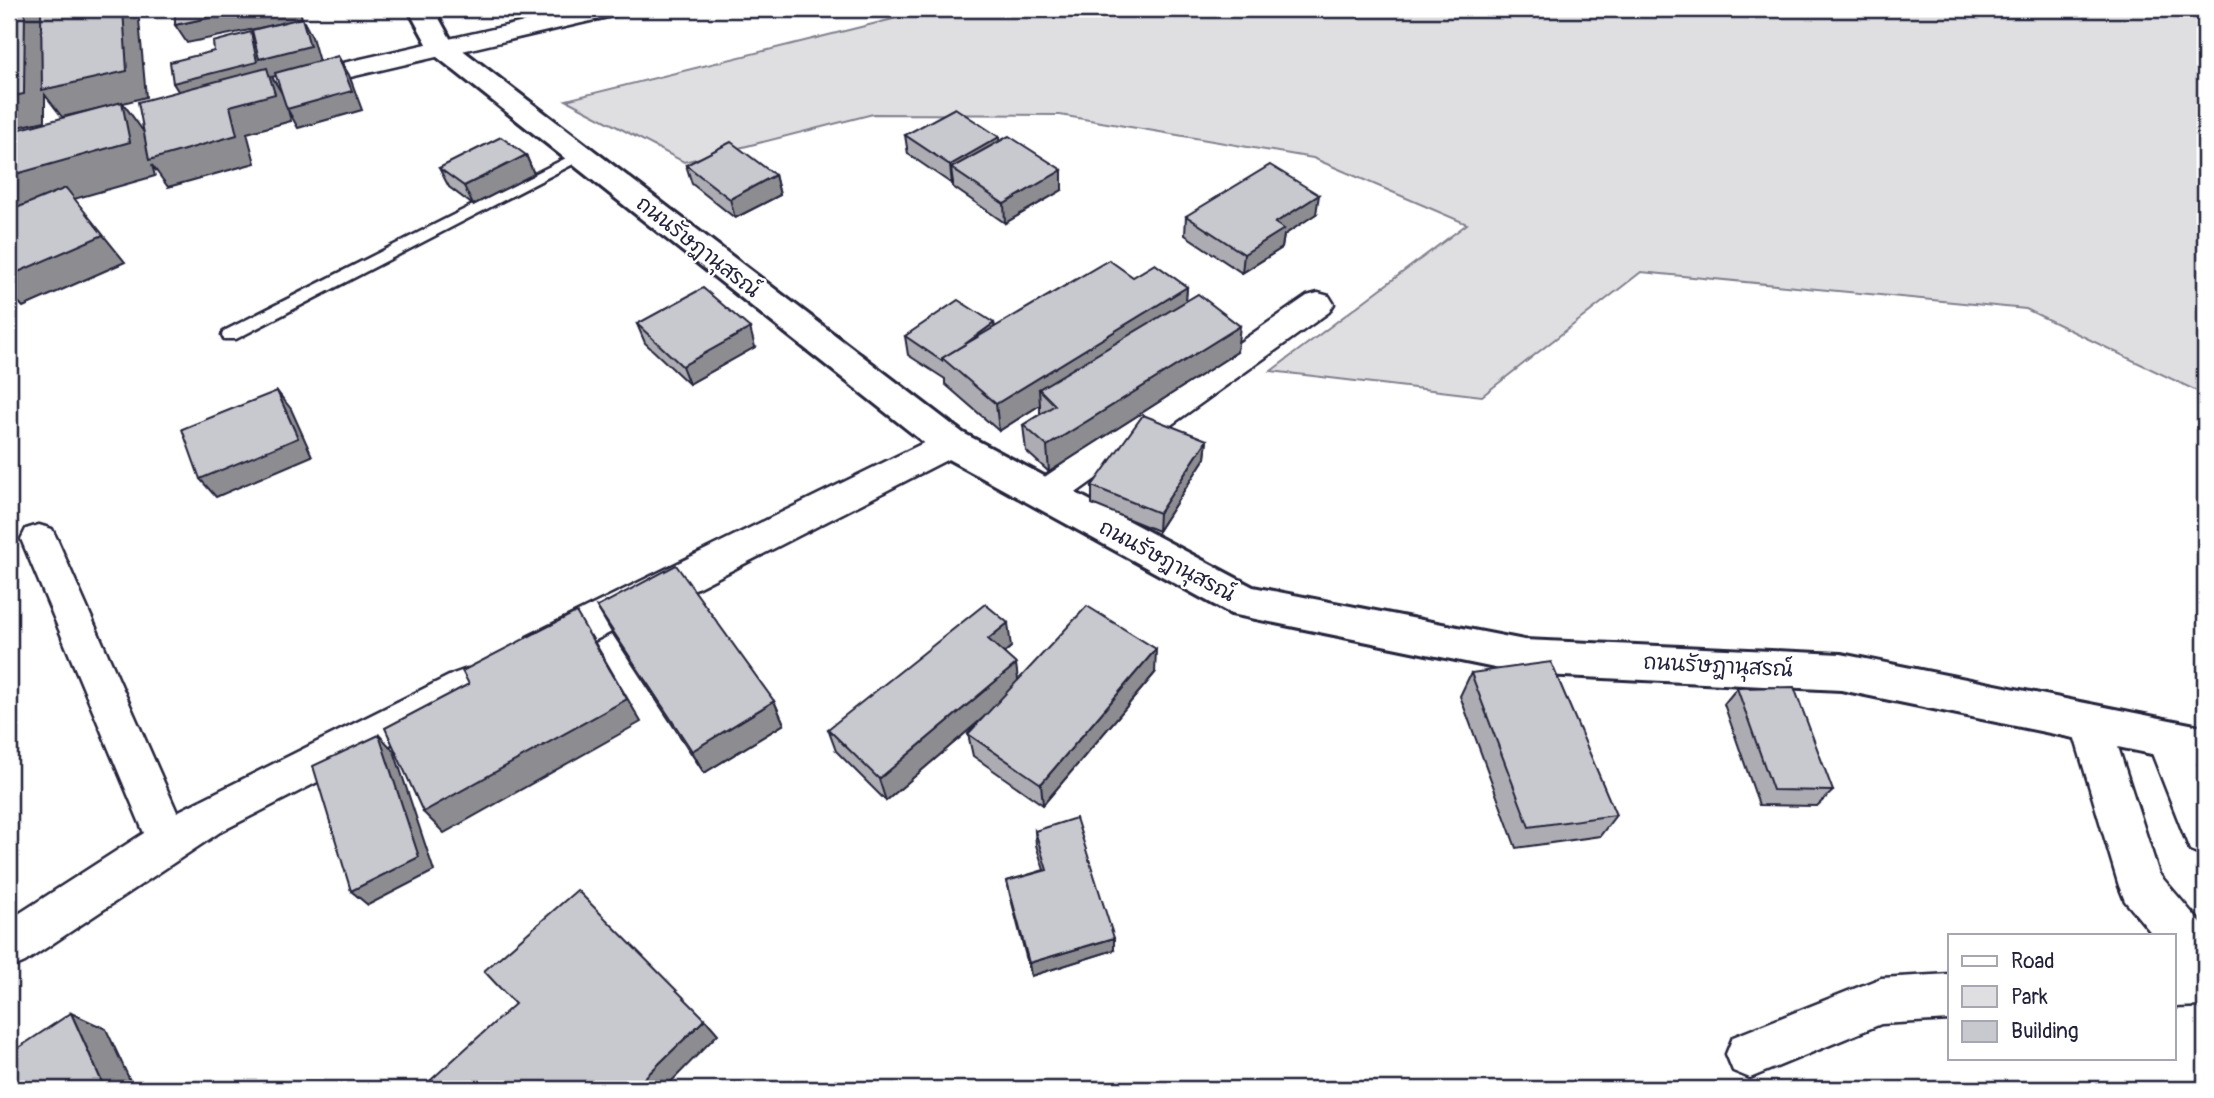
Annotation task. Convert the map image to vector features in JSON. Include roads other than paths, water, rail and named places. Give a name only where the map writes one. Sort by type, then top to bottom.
[{"type":"street","name":"ถนนรัษฎานุสรณ์","points":[[421,9],[442,47],[950,443],[1245,602],[1524,657],[1840,672],[2185,742]]},
{"type":"street","points":[[279,86],[611,9]]},
{"type":"street","points":[[1046,495],[1318,303]]},
{"type":"street","points":[[9,946],[205,818],[950,443]]},
{"type":"street","points":[[39,539],[169,842]]},
{"type":"street","points":[[2090,722],[2141,886],[2205,963]]},
{"type":"street","points":[[2185,742],[2205,836]]},
{"type":"street","points":[[2176,984],[2205,983]]},
{"type":"street","points":[[1750,1054],[1881,1001],[1948,997]]},
{"type":"lane","points":[[230,335],[580,155]]}]
